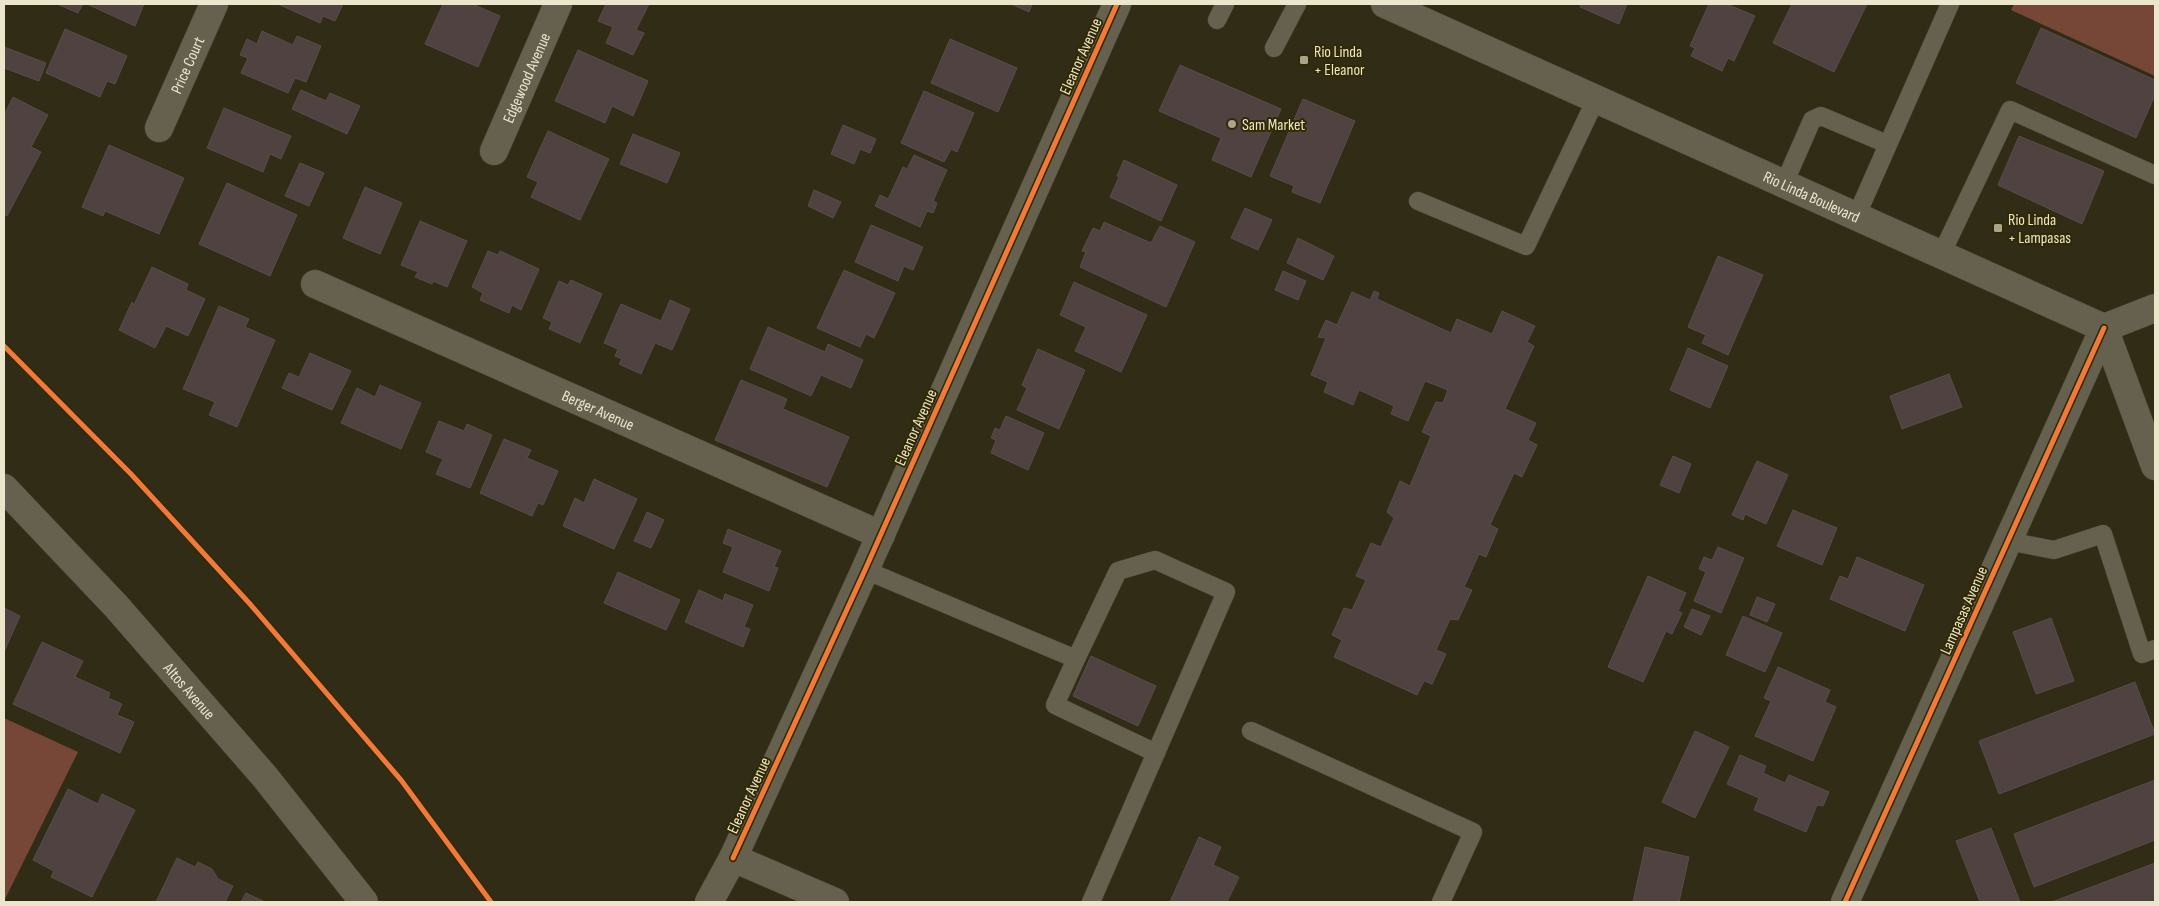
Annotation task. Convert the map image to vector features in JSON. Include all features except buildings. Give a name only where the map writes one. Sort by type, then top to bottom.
[{"type":"street","name":"Price Court","points":[[159,128],[214,4]]},
{"type":"street","name":"Edgewood Avenue","points":[[494,151],[558,4]]},
{"type":"street","name":"Eleanor Avenue","points":[[708,902],[733,858],[881,535],[1117,4]]},
{"type":"street","name":"Rio Linda Boulevard","points":[[1402,7],[1596,99],[2104,328]]},
{"type":"street","name":"Berger Avenue","points":[[315,284],[881,535]]},
{"type":"street","points":[[2155,308],[2104,328],[2155,466]]},
{"type":"street","name":"Lampasas Avenue","points":[[1845,902],[2104,328]]},
{"type":"street","name":"Altos Avenue","points":[[4,488],[116,606],[265,777],[364,902]]},
{"type":"street","points":[[733,858],[835,902]]},
{"type":"lane","points":[[1274,48],[1297,4]]},
{"type":"lane","points":[[1856,217],[1950,4]]},
{"type":"lane","points":[[1418,202],[1526,246],[1596,99]]},
{"type":"lane","points":[[1941,255],[2010,110],[2155,175]]},
{"type":"lane","points":[[1784,184],[1812,120],[1822,116],[1888,144]]},
{"type":"lane","points":[[2008,541],[2054,550],[2103,534],[2142,654],[2155,649]]},
{"type":"lane","points":[[1091,902],[1156,753],[1226,592],[1155,560],[1118,570],[1055,705],[1156,753]]},
{"type":"lane","points":[[865,570],[1076,659]]},
{"type":"lane","points":[[1251,731],[1473,832],[1441,902]]},
{"type":"shaded area","points":[[2014,4],[2155,4],[2155,76],[2011,10]]},
{"type":"shaded area","points":[[4,718],[78,752],[4,901]]},
{"type":"cycle path","points":[[733,858],[865,570],[1117,4]]},
{"type":"cycle path","points":[[1845,902],[2104,328]]},
{"type":"cycle path","points":[[4,346],[131,474],[250,604],[401,780],[491,902]]},
{"type":"place","name":"Rio Linda + Eleanor","points":[[1304,60]]},
{"type":"place","name":"Sam Market","points":[[1232,124]]},
{"type":"place","name":"Rio Linda + Lampasas","points":[[1998,228]]}]
